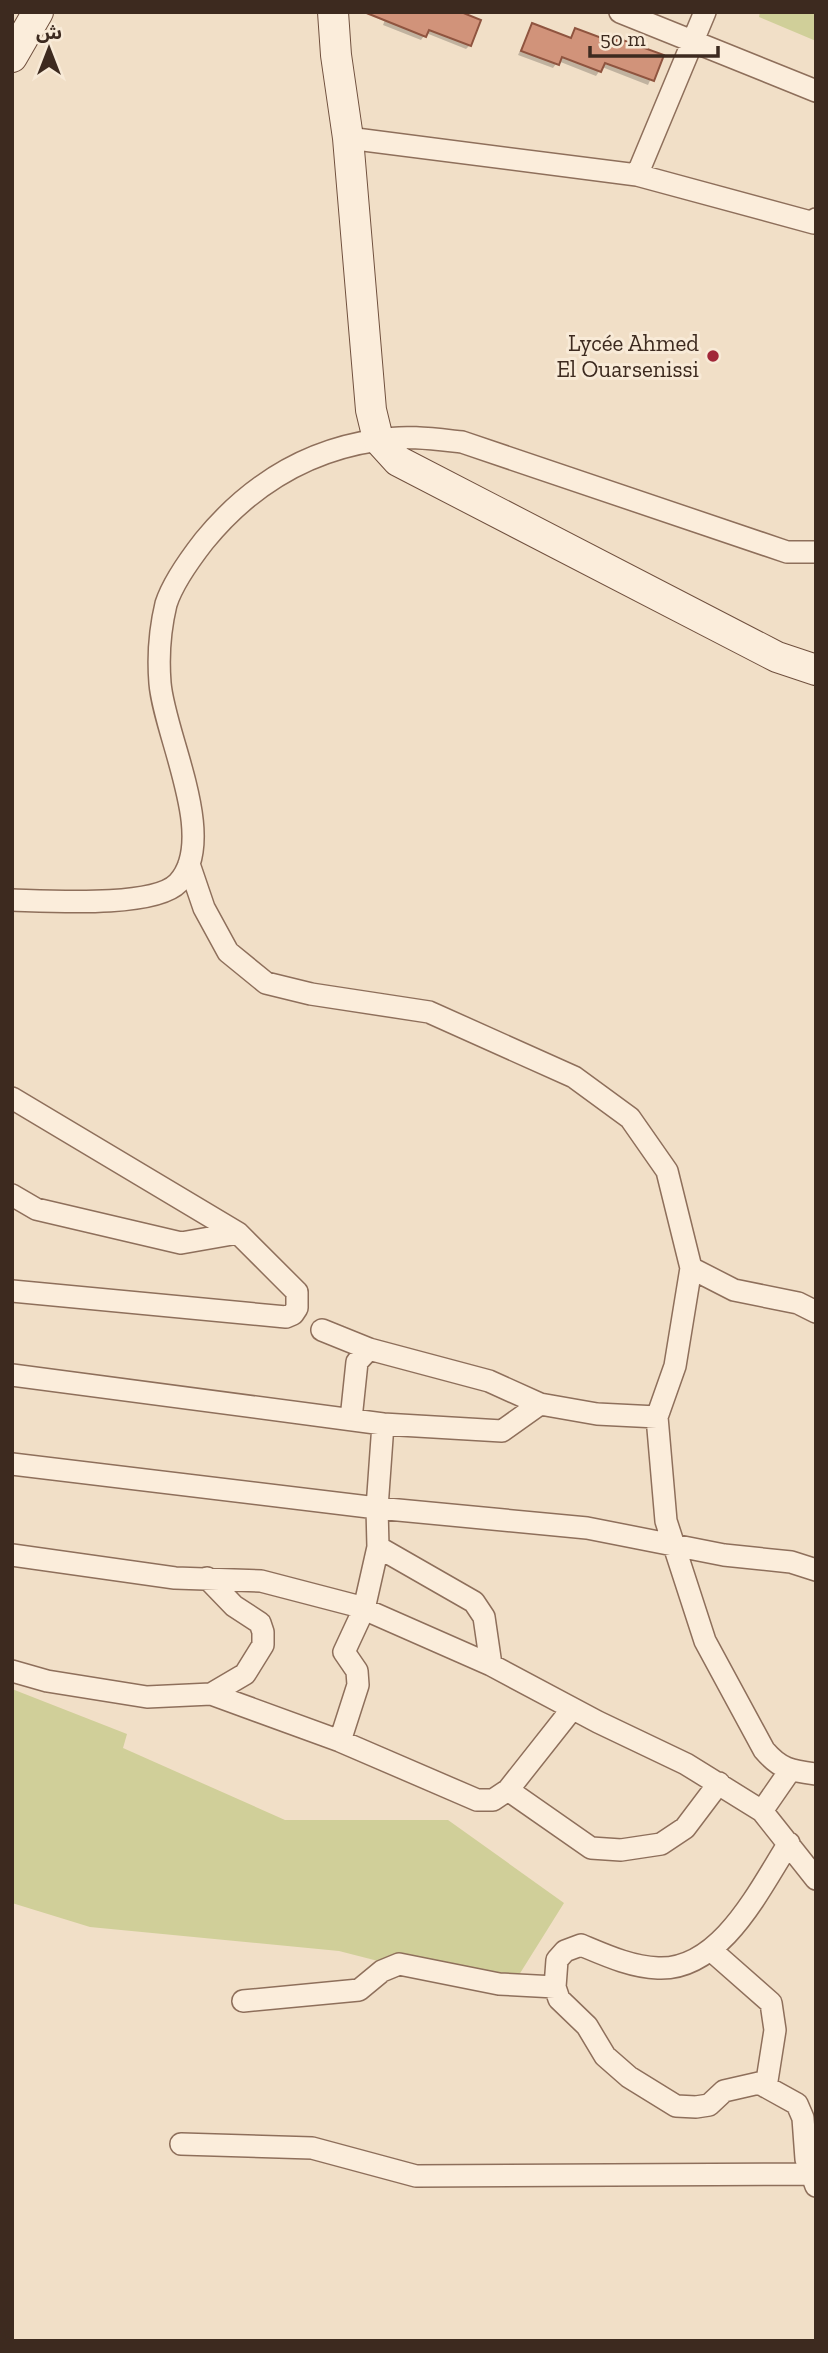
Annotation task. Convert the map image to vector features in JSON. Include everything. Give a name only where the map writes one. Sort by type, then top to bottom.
[{"type":"main road","points":[[12,57],[38,12]]},
{"type":"main road","points":[[333,12],[335,55],[348,138],[371,410],[378,439],[398,461],[777,657],[816,670]]},
{"type":"street","points":[[620,12],[816,91]]},
{"type":"street","points":[[637,175],[705,12]]},
{"type":"street","points":[[348,138],[637,175],[814,223],[816,219]]},
{"type":"street","points":[[12,900],[129,899],[160,894],[180,880],[189,864],[193,848],[187,794],[160,685],[160,645],[167,603],[189,559],[224,517],[253,490],[283,471],[331,451],[378,439],[422,438],[462,442],[787,552],[816,552]]},
{"type":"street","points":[[189,864],[204,908],[228,952],[266,983],[311,994],[429,1012],[574,1077],[630,1118],[667,1171],[691,1268],[675,1366],[657,1417],[661,1491],[705,1641],[764,1751],[775,1763],[789,1772],[816,1774]]},
{"type":"street","points":[[12,1098],[238,1233],[297,1292],[297,1308],[293,1314],[286,1317],[12,1290]]},
{"type":"street","points":[[12,1195],[36,1209],[181,1243],[238,1233]]},
{"type":"street","points":[[691,1268],[734,1290],[799,1303],[816,1312]]},
{"type":"street","points":[[322,1330],[369,1349],[489,1381],[540,1404],[597,1413],[657,1417]]},
{"type":"street","points":[[351,1419],[357,1362],[369,1349]]},
{"type":"street","points":[[12,1375],[383,1424],[502,1431],[540,1404]]},
{"type":"street","points":[[340,1741],[358,1685],[357,1671],[344,1652],[364,1609],[378,1547],[377,1508],[383,1424]]},
{"type":"street","points":[[12,1464],[377,1508],[587,1528],[675,1546],[791,1562],[816,1570]]},
{"type":"street","points":[[378,1547],[474,1602],[484,1617],[491,1665]]},
{"type":"street","points":[[12,1555],[175,1578],[261,1581],[364,1609],[491,1665],[719,1783],[762,1811],[816,1879]]},
{"type":"street","points":[[208,1578],[234,1606],[260,1623],[263,1632],[263,1645],[245,1674],[211,1694]]},
{"type":"street","points":[[12,1671],[47,1681],[147,1697],[211,1694],[340,1741],[477,1800],[493,1800],[508,1790],[572,1709]]},
{"type":"street","points":[[762,1811],[789,1772]]},
{"type":"street","points":[[508,1790],[591,1848],[621,1850],[660,1844],[685,1828],[719,1783]]},
{"type":"street","points":[[181,2144],[312,2147],[416,2176],[813,2180],[806,2158],[803,2118],[797,2104],[760,2083],[745,2084],[724,2091],[709,2105],[676,2106],[629,2077],[605,2056],[587,2026],[559,1999],[555,1987],[557,1960],[565,1951],[581,1945],[618,1960],[660,1968],[712,1951],[735,1926],[789,1843]]},
{"type":"street","points":[[712,1951],[771,2003],[775,2030],[766,2087]]},
{"type":"street","points":[[243,2001],[359,1990],[382,1971],[399,1964],[499,1984],[555,1987]]},
{"type":"shaded area","points":[[760,12],[816,12],[816,41],[759,17]]},
{"type":"shaded area","points":[[12,1689],[127,1734],[123,1748],[285,1820],[448,1820],[564,1903],[507,1994],[339,1951],[90,1927],[12,1903]]},
{"type":"building","points":[[364,12],[461,12],[481,20],[471,46],[429,30],[426,37]]},
{"type":"building","points":[[532,23],[571,38],[575,28],[615,43],[617,38],[664,55],[654,81],[605,63],[601,72],[562,57],[559,65],[521,51]]},
{"type":"place","name":"Lycée Ahmed El Ouarsenissi","points":[[713,356]]}]
